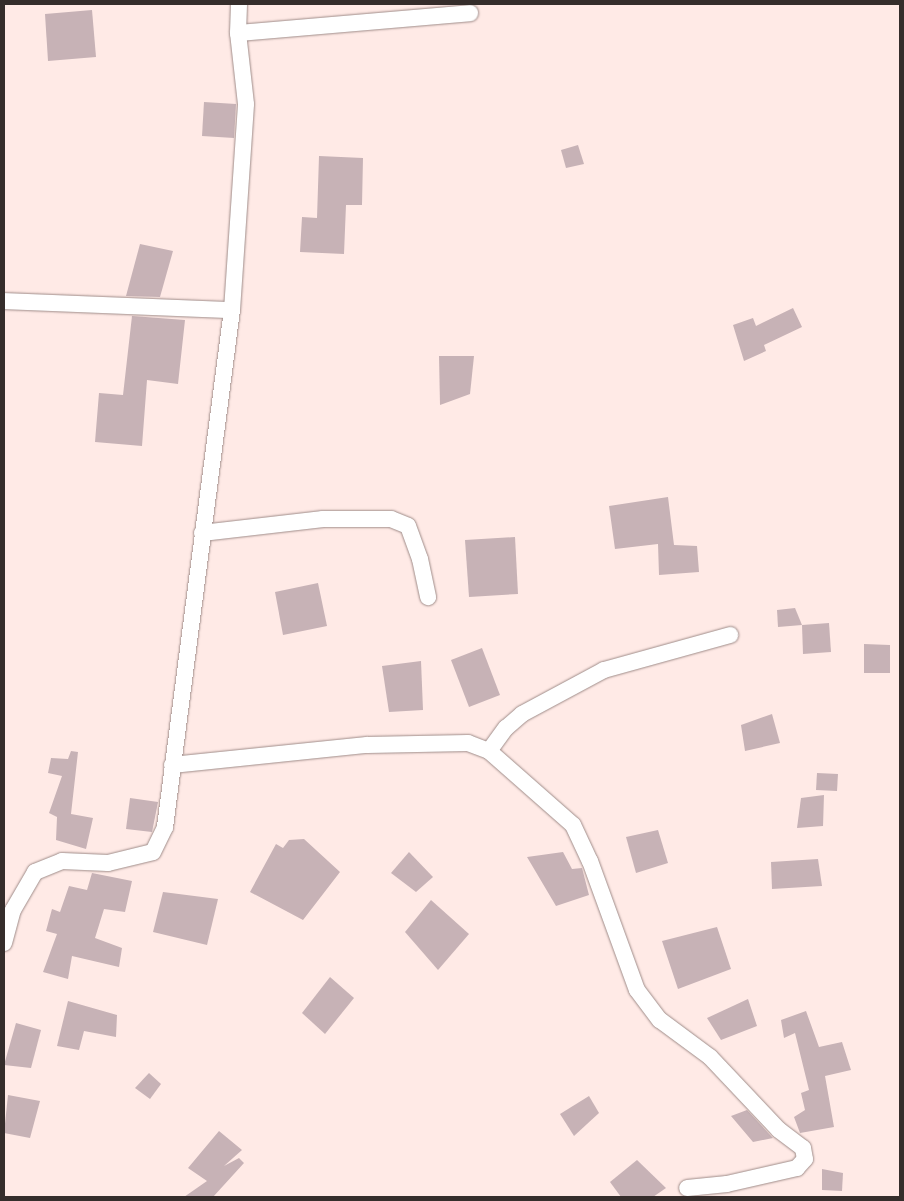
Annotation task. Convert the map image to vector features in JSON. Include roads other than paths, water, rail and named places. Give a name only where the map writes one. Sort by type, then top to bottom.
[{"type":"street","points":[[4,943],[13,910],[35,872],[62,861],[108,863],[153,852],[165,827],[232,310],[246,104],[238,33],[239,4]]},
{"type":"street","points":[[238,33],[470,13]]},
{"type":"street","points":[[4,301],[232,310]]},
{"type":"street","points":[[202,533],[323,519],[391,519],[408,526],[420,559],[428,597]]},
{"type":"street","points":[[489,751],[506,728],[522,714],[604,670],[730,635]]},
{"type":"street","points":[[172,765],[367,745],[468,743],[489,751],[573,825],[590,861],[636,990],[660,1020],[710,1056],[779,1130],[803,1148],[806,1159],[797,1168],[727,1184],[687,1188]]}]
